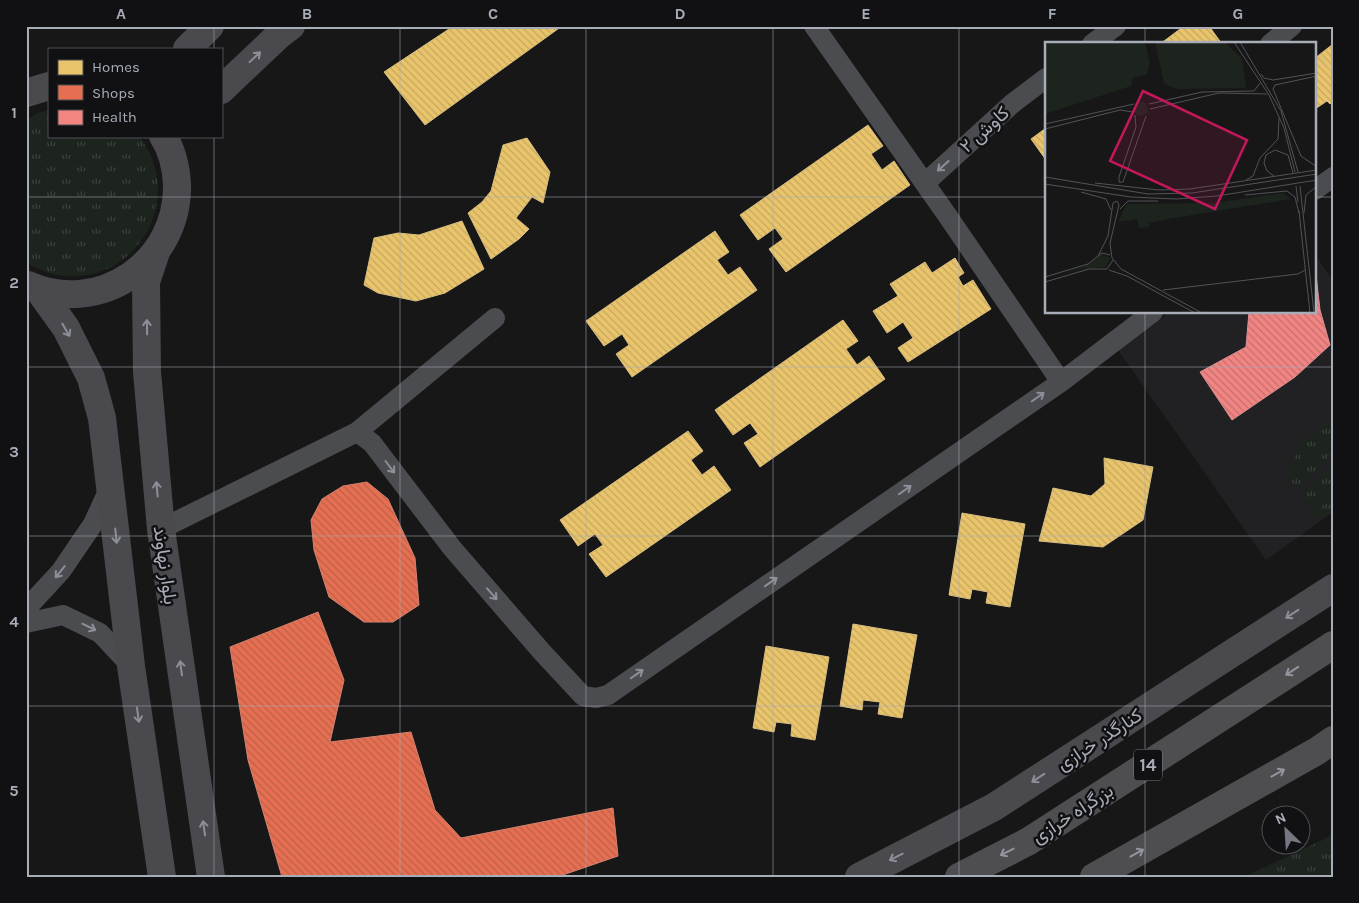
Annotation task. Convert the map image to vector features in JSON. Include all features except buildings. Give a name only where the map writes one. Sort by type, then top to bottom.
[{"type":"highway","name":"بزرگراه خرازی","points":[[959,877],[1029,841],[1333,645]]},
{"type":"highway","points":[[1094,877],[1328,746]]},
{"type":"street","points":[[187,48],[210,26]]},
{"type":"street","points":[[222,89],[291,26]]},
{"type":"street","points":[[814,26],[925,183],[1061,382]]},
{"type":"street","points":[[1095,42],[1116,26]]},
{"type":"street","points":[[1272,42],[1292,26]]},
{"type":"street","name":"کاوش ۲","points":[[925,183],[1013,103],[1045,79]]},
{"type":"street","points":[[26,93],[48,86]]},
{"type":"street","points":[[32,287],[71,294],[103,289],[133,275],[156,252],[170,228],[177,200],[176,172],[170,139]]},
{"type":"street","points":[[1316,189],[1333,177]]},
{"type":"street","name":"بلوار نهاوند","points":[[156,252],[146,282],[147,372],[161,529],[211,877]]},
{"type":"street","points":[[32,287],[66,328],[91,378],[102,418],[131,666],[162,877]]},
{"type":"street","points":[[357,432],[372,443],[452,548],[542,652],[582,696],[596,698],[608,695],[1061,382],[1150,314]]},
{"type":"street","points":[[161,529],[357,432],[495,318]]},
{"type":"street","points":[[26,609],[61,571],[93,524],[111,485]]},
{"type":"street","name":"کنارگذر خرازی","points":[[859,877],[994,807],[1333,588]]},
{"type":"street","points":[[26,623],[63,615],[100,632],[131,666]]},
{"type":"shaded area","points":[[1316,256],[1333,280],[1333,512],[1266,560],[1118,350],[1167,314],[1316,314]]},
{"type":"green space","points":[[48,110],[48,138],[140,138],[151,156],[157,178],[157,200],[152,221],[142,240],[128,256],[110,268],[89,275],[66,276],[26,263],[26,120],[38,113]]},
{"type":"green space","points":[[1333,421],[1333,452],[1306,481],[1297,487],[1290,482],[1286,473],[1297,454],[1299,444]]},
{"type":"green space","points":[[1333,462],[1333,511],[1324,517],[1314,518],[1304,492]]},
{"type":"green space","points":[[1333,834],[1333,877],[1244,877],[1289,856],[1312,856],[1312,845]]}]
